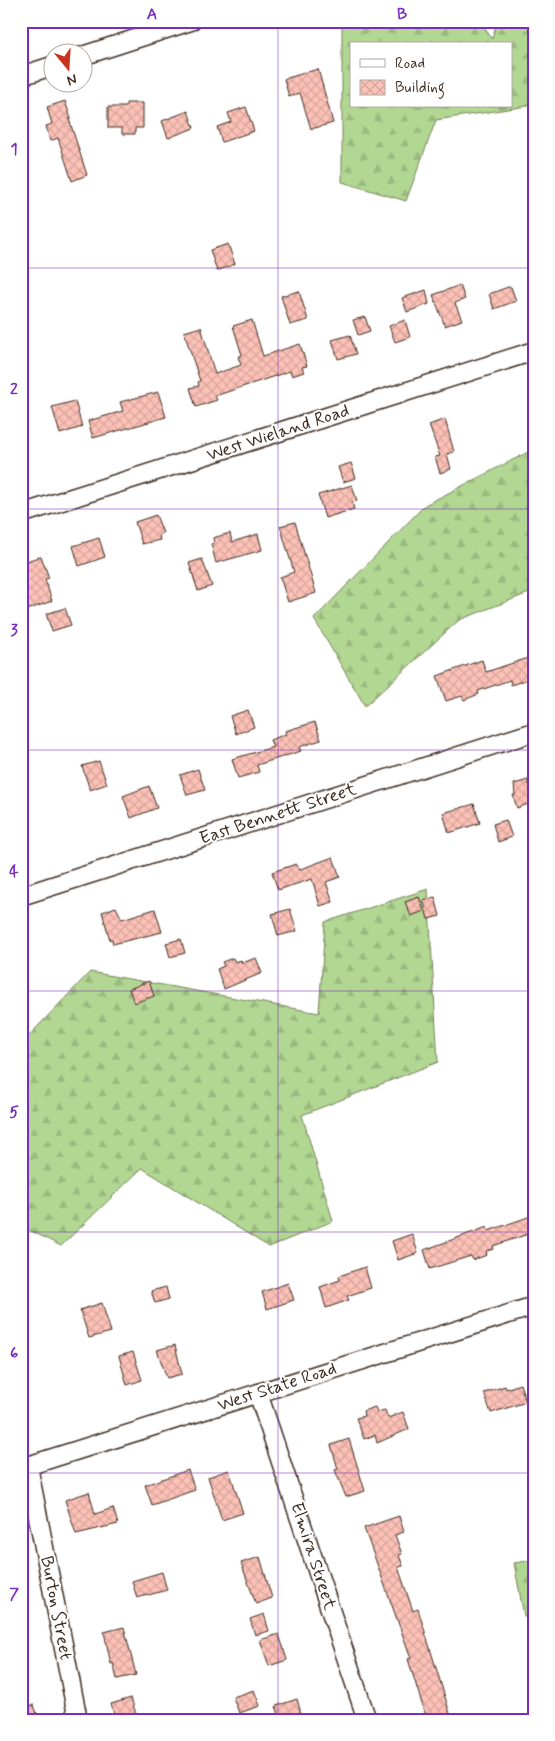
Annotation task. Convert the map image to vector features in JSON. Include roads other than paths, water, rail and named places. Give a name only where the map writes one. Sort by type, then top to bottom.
[{"type":"street","points":[[92,53],[191,21]]},
{"type":"street","points":[[21,76],[42,69]]},
{"type":"street","name":"West Wieland Road","points":[[21,514],[534,351]]},
{"type":"street","name":"East Bennett Street","points":[[21,896],[534,732]]},
{"type":"street","name":"West State Road","points":[[24,1467],[534,1306]]},
{"type":"street","name":"Elmira Street","points":[[258,1393],[367,1720]]},
{"type":"street","name":"Burton Street","points":[[24,1467],[78,1720]]}]
